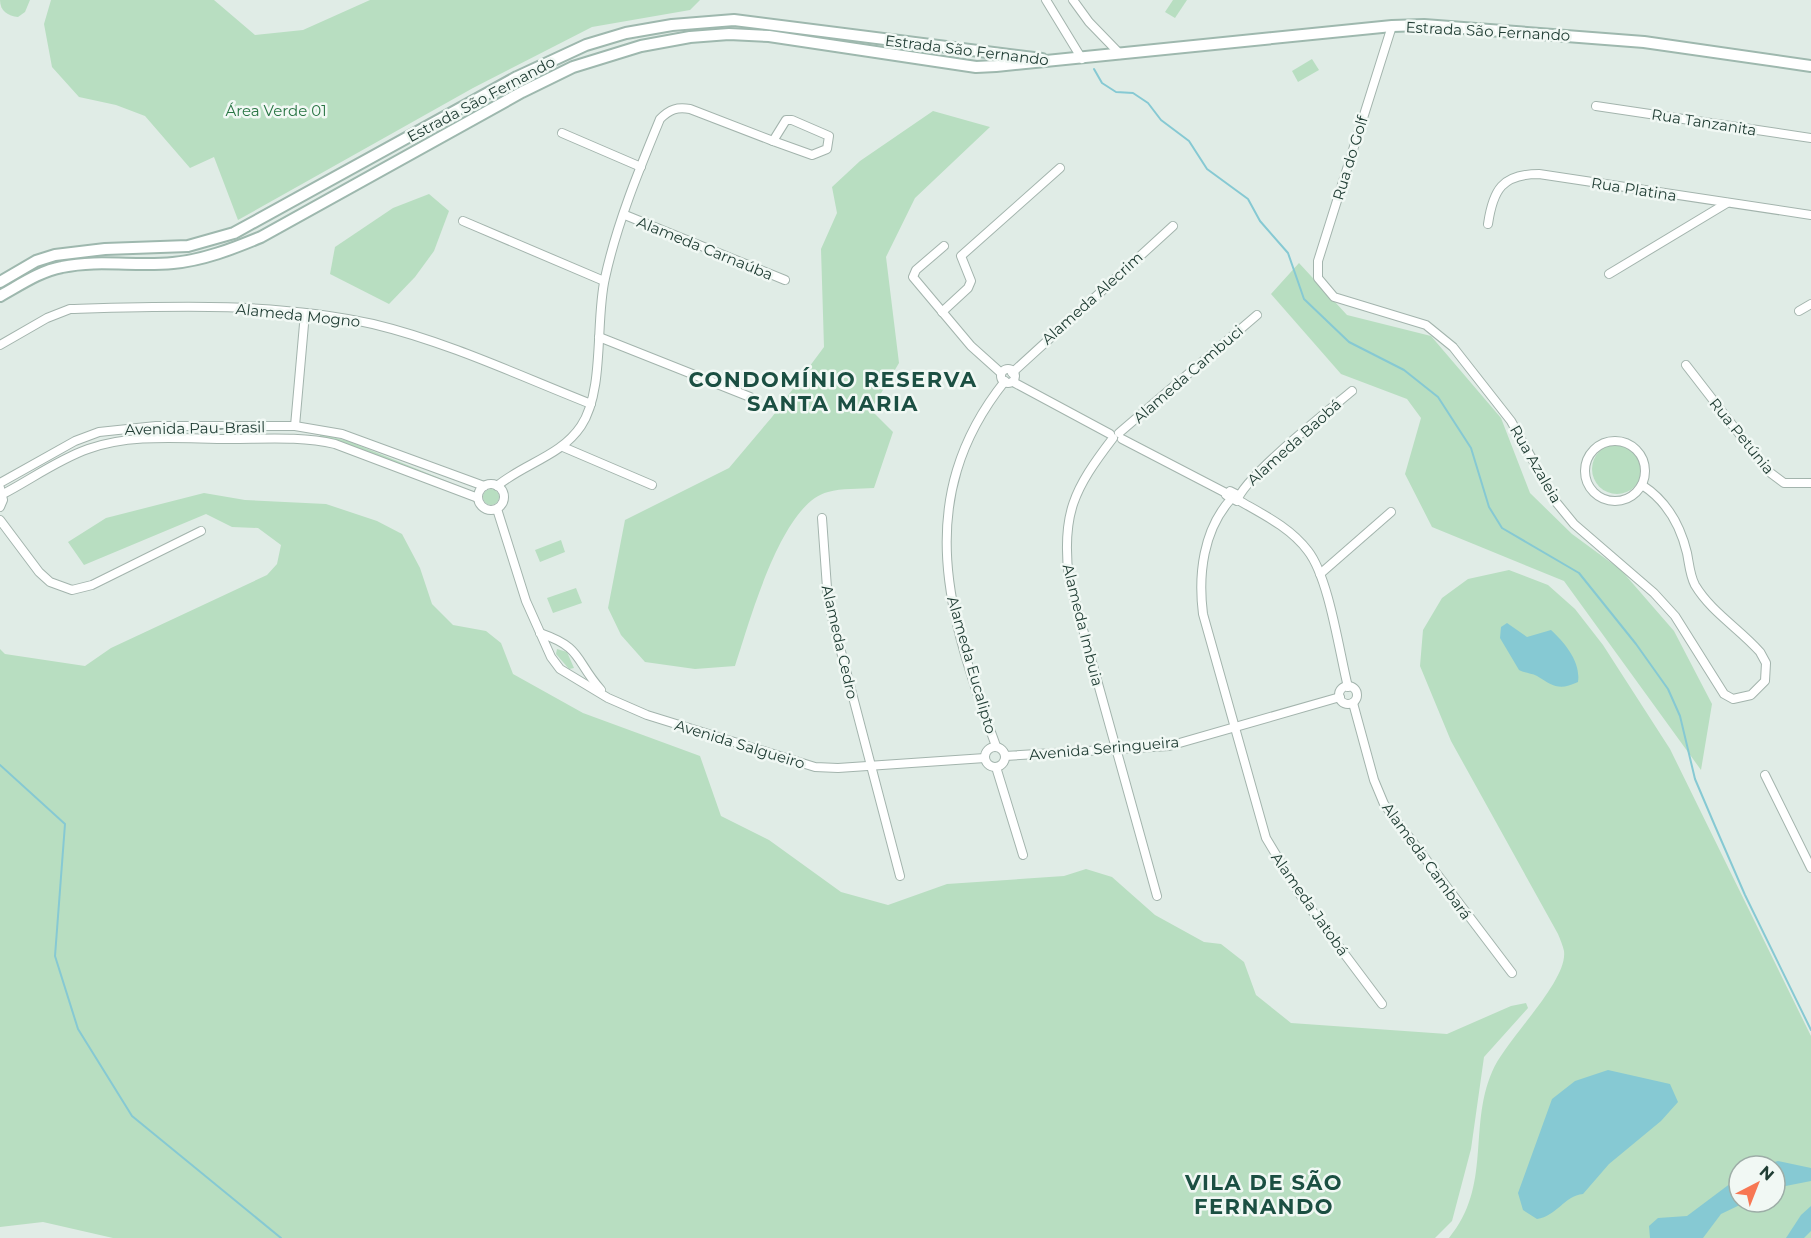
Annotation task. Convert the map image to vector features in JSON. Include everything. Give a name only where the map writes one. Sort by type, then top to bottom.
[{"type":"main road","name":"Estrada São Fernando","points":[[0,282],[36,261],[55,255],[105,249],[188,246],[234,233],[517,77],[586,45],[626,33],[701,21],[734,20],[778,24],[941,48],[1021,55],[1058,62]]},
{"type":"main road","name":"Estrada São Fernando","points":[[0,296],[45,272],[63,266],[171,263],[203,258],[232,249],[261,237],[522,92],[573,67],[641,46],[690,37],[729,34],[769,36],[976,67],[1058,62],[1392,26],[1495,29],[1644,42],[1811,66]]},
{"type":"street","points":[[1073,0],[1089,22],[1120,54]]},
{"type":"street","points":[[1050,2],[1082,59]]},
{"type":"street","name":"Rua do Golf","points":[[1326,289],[1318,278],[1318,261],[1392,26]]},
{"type":"street","name":"Rua Tanzanita","points":[[1596,105],[1811,138]]},
{"type":"street","points":[[540,633],[526,601],[497,509],[504,496],[497,486],[511,474],[563,447],[581,426],[591,404],[604,281],[641,167],[660,118],[668,111],[678,107],[690,109],[772,141],[812,155],[827,149],[830,140],[824,133],[792,120],[783,124],[772,141]]},
{"type":"street","points":[[562,133],[641,167]]},
{"type":"street","points":[[942,312],[968,288],[971,281],[961,256],[1060,168]]},
{"type":"street","name":"Rua Platina","points":[[1488,224],[1494,195],[1512,177],[1524,174],[1539,174],[1811,214]]},
{"type":"street","points":[[1609,274],[1727,203]]},
{"type":"street","name":"Alameda Carnaúba","points":[[625,215],[785,280]]},
{"type":"street","points":[[463,221],[604,281]]},
{"type":"street","name":"Alameda Alecrim","points":[[1012,373],[1173,226]]},
{"type":"street","points":[[944,246],[916,270],[913,277],[971,345],[1000,372],[1005,381],[1010,384],[1015,383],[1233,497],[1292,534],[1308,551],[1320,574],[1348,687],[1357,693],[1353,703],[1345,703],[1340,697],[1341,691],[1348,687]]},
{"type":"street","name":"Rua Azaleia","points":[[1326,289],[1334,297],[1426,325],[1441,334],[1511,421],[1556,501],[1574,524],[1654,593],[1675,616],[1724,694],[1733,699],[1750,695],[1765,681],[1766,663],[1760,652],[1712,607],[1694,583],[1683,537],[1672,515],[1663,500],[1642,485]]},
{"type":"street","points":[[1799,311],[1811,304]]},
{"type":"street","name":"Alameda Mogno","points":[[0,345],[47,318],[70,309],[245,308],[304,313],[374,324],[417,336],[591,404]]},
{"type":"street","points":[[295,426],[304,313]]},
{"type":"street","name":"Alameda Cambuci","points":[[1116,436],[1257,315]]},
{"type":"street","points":[[599,336],[750,397]]},
{"type":"street","name":"Rua Petúnia","points":[[1686,365],[1768,471],[1784,483],[1811,483]]},
{"type":"street","points":[[1000,372],[1008,369],[1016,376],[1015,383]]},
{"type":"street","name":"Alameda Eucalipto","points":[[996,746],[977,693],[952,605],[948,577],[946,522],[950,496],[960,462],[989,402],[1005,381]]},
{"type":"street","name":"Alameda Baobá","points":[[1236,728],[1203,614],[1200,589],[1202,567],[1212,531],[1220,514],[1233,497],[1352,391]]},
{"type":"street","name":"Avenida Pau-Brasil","points":[[0,483],[75,441],[99,432],[156,426],[295,426],[342,434],[484,486],[497,486]]},
{"type":"street","name":"Avenida Pau-Brasil","points":[[270,439],[295,426]]},
{"type":"street","name":"Avenida Pau-Brasil","points":[[295,426],[318,440]]},
{"type":"street","name":"Alameda Imbuia","points":[[1116,436],[1085,476],[1075,494],[1065,544],[1069,579],[1157,896]]},
{"type":"street","name":"Avenida Pau-Brasil","points":[[0,507],[1,491],[86,449],[109,442],[138,439],[270,439],[318,440],[350,448],[478,498],[485,508],[497,509]]},
{"type":"street","points":[[1607,442],[1627,443],[1635,448],[1645,465],[1642,485],[1636,493],[1618,501],[1599,497],[1592,490],[1585,472],[1591,453],[1607,442]]},
{"type":"street","points":[[563,447],[652,485]]},
{"type":"street","points":[[478,498],[484,486]]},
{"type":"street","points":[[1320,574],[1391,512]]},
{"type":"street","name":"Alameda Cedro","points":[[822,518],[828,602],[900,876]]},
{"type":"street","points":[[0,520],[39,572],[50,582],[72,590],[92,585],[201,531]]},
{"type":"street","name":"Avenida Salgueiro","points":[[540,633],[560,640],[574,651],[608,698]]},
{"type":"street","name":"Avenida Salgueiro","points":[[540,633],[555,664],[608,698],[647,715],[790,761],[838,768],[985,758]]},
{"type":"street","points":[[549,649],[560,640]]},
{"type":"street","points":[[573,676],[582,665]]},
{"type":"street","name":"Avenida Seringueira","points":[[1005,756],[1169,746],[1340,697]]},
{"type":"street","name":"Alameda Cambará","points":[[1353,703],[1374,780],[1384,804],[1512,973]]},
{"type":"street","name":"Alameda Jatobá","points":[[1236,728],[1266,838],[1301,896],[1382,1004]]},
{"type":"street","points":[[996,746],[1002,749],[1005,756],[1002,764],[996,767],[990,765],[985,758],[987,750],[996,746]]},
{"type":"street","points":[[996,767],[1023,855]]},
{"type":"street","points":[[1766,775],[1811,868]]},
{"type":"green space","points":[[0,0],[30,0],[25,12],[18,17],[5,12]]},
{"type":"green space","name":"Área Verde 01","points":[[51,0],[214,0],[255,35],[303,30],[370,0],[700,0],[690,10],[592,27],[473,88],[238,220],[214,157],[190,168],[145,116],[116,105],[79,97],[52,67],[44,24]]},
{"type":"green space","points":[[1173,0],[1187,0],[1175,18],[1165,12]]},
{"type":"green space","points":[[1312,59],[1319,70],[1298,82],[1292,71]]},
{"type":"green space","points":[[933,111],[990,127],[915,198],[886,257],[899,363],[871,410],[893,432],[874,488],[828,492],[811,501],[796,518],[769,567],[735,666],[695,669],[645,662],[621,635],[608,608],[625,520],[729,468],[772,417],[824,347],[821,249],[837,213],[832,187],[860,161]]},
{"type":"green space","points":[[429,194],[449,211],[434,251],[415,277],[389,304],[330,274],[335,247],[393,208]]},
{"type":"green space","points":[[1299,263],[1347,315],[1431,336],[1501,418],[1530,493],[1572,534],[1621,570],[1674,631],[1712,704],[1701,770],[1564,581],[1432,527],[1405,474],[1421,418],[1407,399],[1341,374],[1271,294]]},
{"type":"green space","points":[[320,434],[348,441],[459,486],[458,490],[348,444],[320,437]]},
{"type":"green space","points":[[1612,444],[1622,444],[1635,451],[1642,464],[1642,474],[1635,487],[1622,494],[1612,494],[1603,490],[1596,483],[1592,474],[1592,464],[1596,455],[1603,448]]},
{"type":"green space","points":[[491,489],[497,491],[499,497],[497,503],[491,505],[485,503],[483,497],[485,491]]},
{"type":"green space","points":[[204,493],[245,500],[326,504],[377,521],[402,534],[420,568],[432,604],[453,625],[486,631],[501,643],[513,674],[583,713],[700,756],[721,816],[769,840],[841,892],[888,905],[947,884],[1064,876],[1086,869],[1112,877],[1155,915],[1204,942],[1221,944],[1244,962],[1256,995],[1291,1023],[1447,1034],[1511,1006],[1526,1003],[1528,1008],[1484,1057],[1471,1149],[1452,1221],[1435,1238],[113,1238],[43,1222],[0,1227],[0,649],[5,654],[85,666],[111,648],[267,575],[277,564],[281,545],[258,528],[232,527],[206,514],[84,565],[68,542],[106,518]]},
{"type":"green space","points":[[561,540],[565,552],[540,562],[535,550]]},
{"type":"green space","points":[[1509,570],[1548,585],[1575,609],[1603,645],[1670,749],[1811,1036],[1811,1238],[1449,1238],[1462,1218],[1470,1198],[1478,1157],[1481,1114],[1492,1072],[1556,978],[1563,964],[1564,951],[1558,934],[1451,741],[1420,666],[1423,630],[1442,598],[1468,579]]},
{"type":"green space","points":[[576,588],[582,603],[553,613],[547,598]]},
{"type":"green space","points":[[557,649],[567,652],[574,668],[569,669],[556,654]]},
{"type":"water","points":[[1507,623],[1527,637],[1551,630],[1562,641],[1574,660],[1578,682],[1561,687],[1556,686],[1519,670],[1500,638],[1501,627]]},
{"type":"water","points":[[1608,1070],[1670,1084],[1678,1102],[1661,1121],[1609,1164],[1583,1194],[1571,1198],[1550,1214],[1537,1219],[1523,1210],[1518,1193],[1552,1099],[1575,1081]]},
{"type":"water","points":[[1787,1163],[1811,1168],[1811,1181],[1787,1186]]},
{"type":"water","points":[[1727,1186],[1727,1211],[1721,1214],[1703,1238],[1650,1238],[1649,1226],[1658,1218],[1687,1216]]},
{"type":"water","points":[[1811,1206],[1811,1231],[1804,1238],[1786,1238],[1801,1215]]},
{"type":"waterway","points":[[1094,69],[1102,83],[1116,92],[1133,93],[1148,103],[1161,120],[1189,141],[1207,169],[1248,199],[1260,221],[1288,253],[1304,299],[1349,342],[1404,370],[1438,397],[1471,448],[1489,507],[1502,528],[1579,573],[1636,644],[1668,689],[1680,716],[1695,779],[1745,895],[1811,1030]]},
{"type":"waterway","points":[[0,765],[65,824],[55,956],[78,1029],[132,1116],[281,1238]]},
{"type":"district","name":"CONDOMÍNIO RESERVA SANTA MARIA","points":[[833,391]]},
{"type":"district","name":"VILA DE SÃO FERNANDO","points":[[1264,1194]]}]
